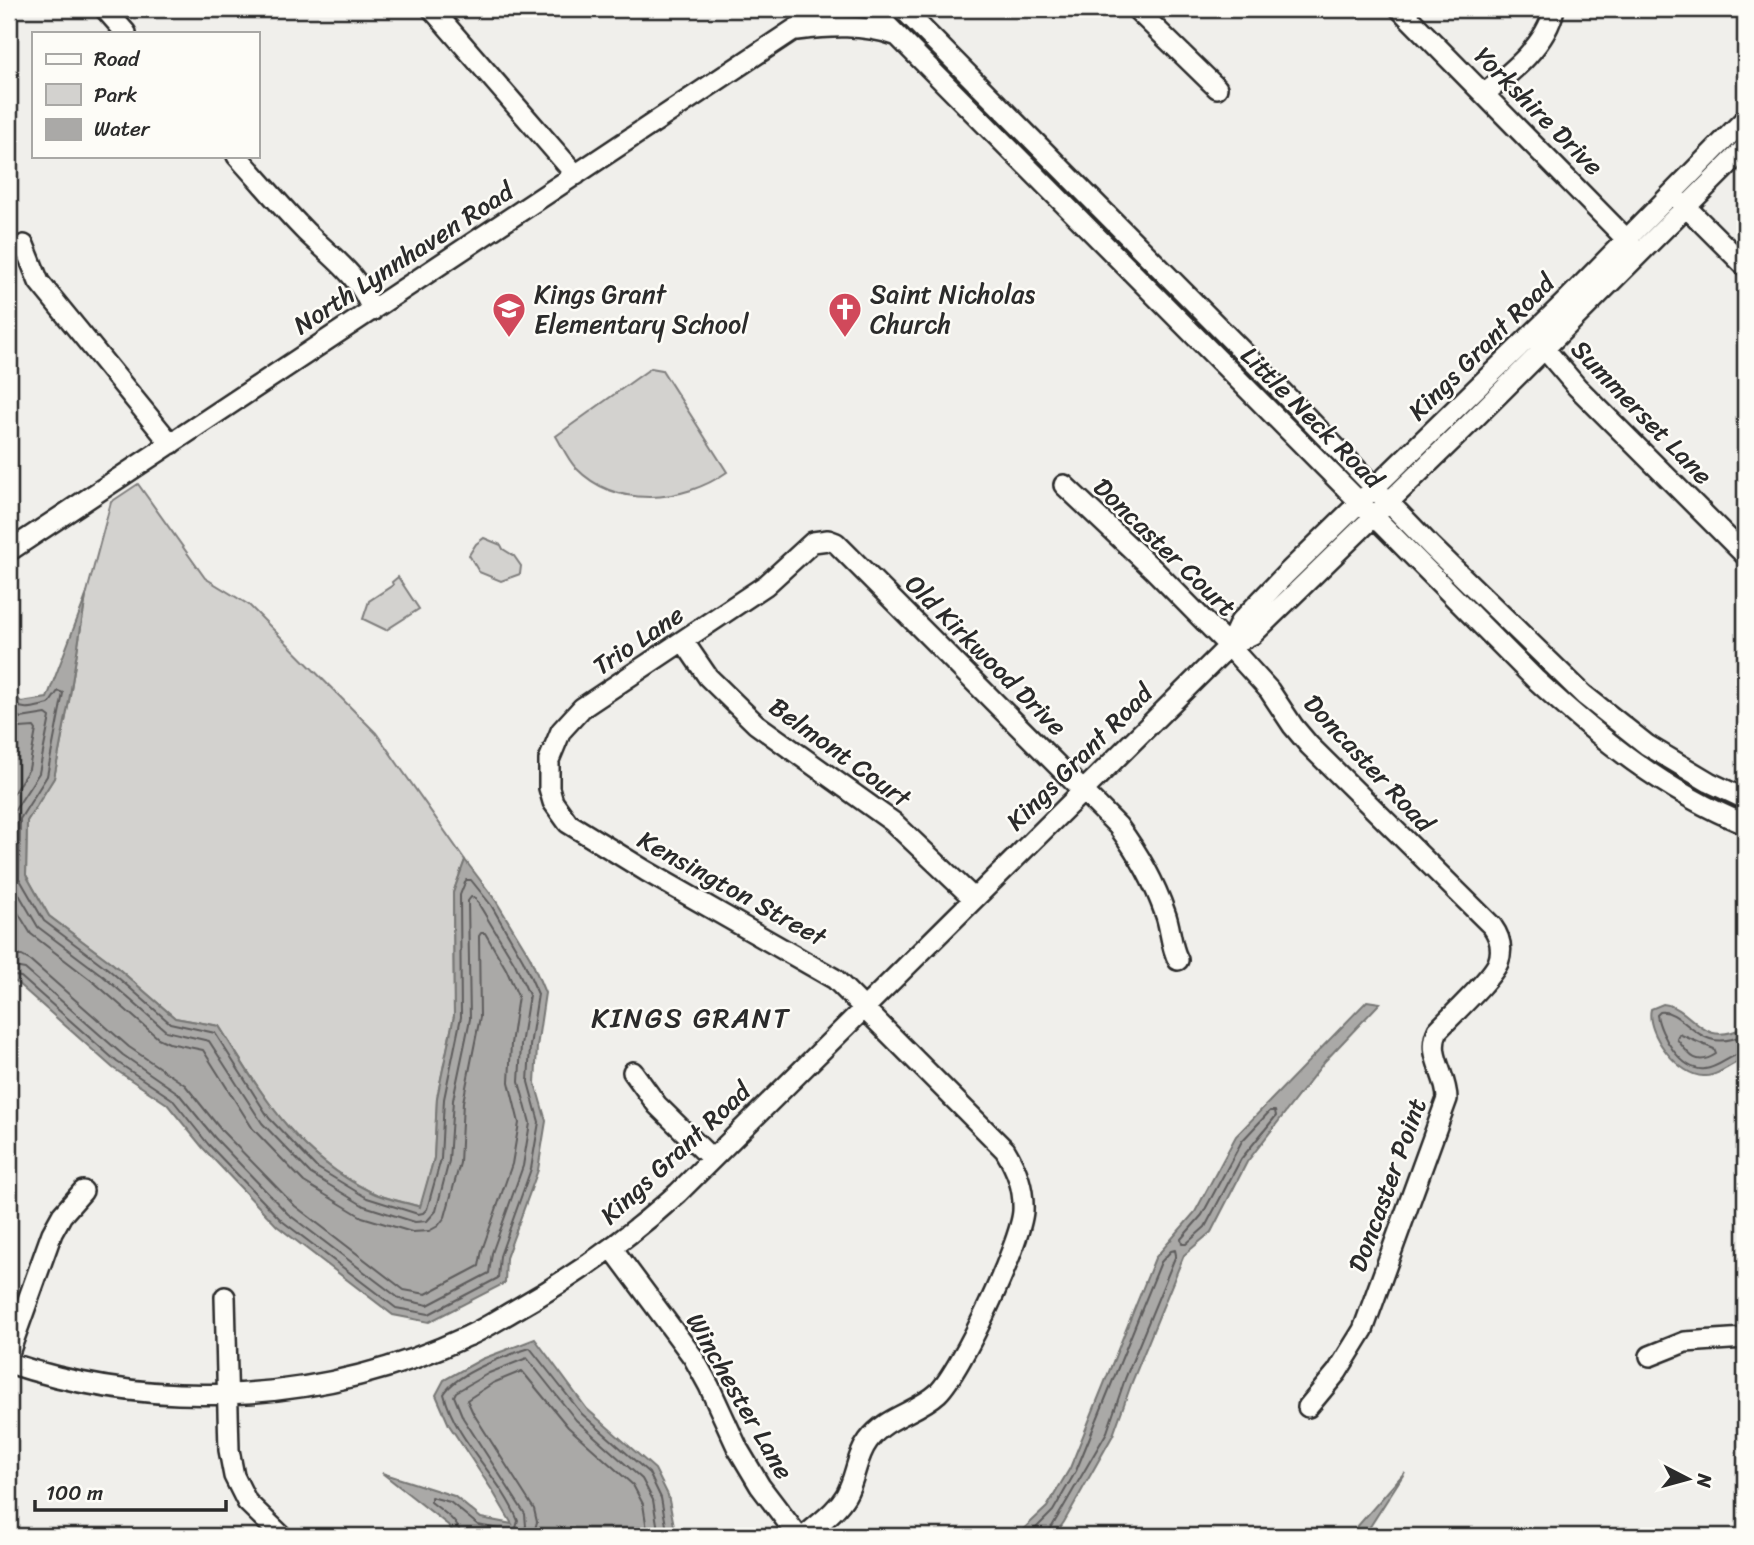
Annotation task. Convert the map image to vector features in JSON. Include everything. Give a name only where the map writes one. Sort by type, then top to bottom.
[{"type":"street","points":[[105,9],[125,32]]},
{"type":"street","points":[[432,9],[576,175]]},
{"type":"street","name":"North Lynnhaven Road","points":[[9,551],[825,9]]},
{"type":"street","name":"Little Neck Road","points":[[871,9],[1535,679],[1600,737],[1671,786],[1712,810],[1745,824]]},
{"type":"street","name":"Little Neck Road","points":[[903,9],[1432,546],[1584,695],[1614,721],[1681,766],[1745,799]]},
{"type":"street","points":[[1136,9],[1217,88]]},
{"type":"street","name":"Yorkshire Drive","points":[[1400,9],[1639,253]]},
{"type":"street","points":[[1485,93],[1517,66],[1535,45],[1546,29],[1554,9]]},
{"type":"street","points":[[792,31],[855,26],[898,36]]},
{"type":"street","name":"Kings Grant Road","points":[[9,1363],[90,1385],[144,1392],[228,1395],[294,1389],[344,1379],[425,1354],[470,1336],[563,1283],[612,1248],[656,1213],[712,1160],[1229,646],[1253,634],[1367,509],[1538,341],[1639,253],[1745,119]]},
{"type":"street","name":"Kings Grant Road","points":[[1538,341],[1626,238],[1745,148]]},
{"type":"street","points":[[239,158],[305,231],[344,266],[363,291],[372,311]]},
{"type":"street","points":[[1679,200],[1745,266]]},
{"type":"street","points":[[24,245],[39,282],[171,444]]},
{"type":"street","name":"Summerset Lane","points":[[1538,341],[1577,387],[1745,555]]},
{"type":"street","name":"Doncaster Court","points":[[1064,485],[1229,646]]},
{"type":"street","name":"Trio Lane","points":[[568,823],[553,802],[547,774],[551,752],[561,731],[582,708],[766,585],[813,542],[828,540]]},
{"type":"street","name":"Old Kirkwood Drive","points":[[828,540],[836,542],[918,622],[1118,826],[1147,869],[1167,917],[1173,949],[1178,960]]},
{"type":"street","name":"Belmont Court","points":[[684,642],[708,677],[756,724],[893,822],[973,898]]},
{"type":"street","name":"Doncaster Road","points":[[1229,646],[1269,690],[1309,745],[1447,882]]},
{"type":"street","name":"Kensington Street","points":[[568,823],[835,979],[1005,1150],[1021,1182],[1023,1214],[1018,1233],[987,1307],[954,1374],[936,1395],[888,1422],[869,1440],[860,1453],[846,1493],[834,1511],[805,1536]]},
{"type":"street","name":"Doncaster Point","points":[[1308,1407],[1338,1372],[1363,1330],[1447,1099],[1447,1086],[1434,1054],[1434,1039],[1438,1030],[1492,972],[1500,954],[1500,944],[1492,926],[1447,882]]},
{"type":"street","points":[[633,1072],[657,1105],[712,1160]]},
{"type":"street","points":[[9,1353],[52,1233],[62,1215],[83,1191]]},
{"type":"street","name":"Winchester Lane","points":[[612,1248],[693,1357],[738,1449],[760,1486],[798,1536]]},
{"type":"street","points":[[225,1297],[229,1450],[233,1476],[247,1502],[282,1536]]},
{"type":"street","points":[[1650,1356],[1685,1342],[1745,1338]]},
{"type":"green space","points":[[651,368],[662,370],[727,472],[690,490],[650,497],[610,490],[592,481],[573,465],[556,436]]},
{"type":"green space","points":[[138,484],[205,578],[249,605],[376,733],[465,860],[453,893],[454,1016],[437,1098],[434,1158],[421,1207],[369,1191],[320,1159],[282,1120],[219,1026],[175,1018],[113,964],[49,916],[26,875],[27,821],[54,778],[86,596],[111,502]]},
{"type":"green space","points":[[484,538],[501,545],[514,556],[521,566],[520,574],[501,581],[479,572],[469,555]]},
{"type":"green space","points":[[398,577],[419,609],[386,630],[363,619],[369,601],[393,585],[392,582]]},
{"type":"water","points":[[86,596],[54,778],[27,821],[26,875],[49,916],[113,964],[175,1018],[219,1026],[282,1120],[320,1159],[369,1191],[420,1207],[434,1158],[437,1098],[454,1016],[453,893],[465,860],[496,901],[530,957],[545,993],[535,1083],[546,1121],[538,1170],[506,1258],[505,1283],[429,1322],[393,1315],[277,1226],[203,1148],[167,1104],[113,1068],[16,982],[9,982],[9,689],[21,702],[47,698]]},
{"type":"water","points":[[1367,1001],[1380,1003],[1325,1061],[1247,1162],[1211,1232],[1184,1255],[1113,1435],[1064,1522],[1054,1536],[1016,1536],[1047,1507],[1070,1468],[1155,1258],[1195,1212],[1236,1136]]},
{"type":"water","points":[[1663,1004],[1674,1007],[1699,1026],[1717,1034],[1745,1027],[1745,1058],[1720,1072],[1705,1076],[1685,1070],[1666,1052],[1653,1030],[1651,1009]]},
{"type":"water","points":[[535,1339],[587,1409],[655,1469],[668,1495],[676,1536],[456,1536],[448,1525],[382,1473],[454,1496],[481,1518],[512,1524],[449,1425],[436,1395],[444,1380],[482,1359]]},
{"type":"water","points":[[1405,1472],[1364,1536],[1349,1536]]},
{"type":"place","name":"Kings Grant Elementary School","points":[[509,339]]},
{"type":"place","name":"Saint Nicholas Church","points":[[845,339]]},
{"type":"district","name":"KINGS GRANT","points":[[691,1017]]}]
